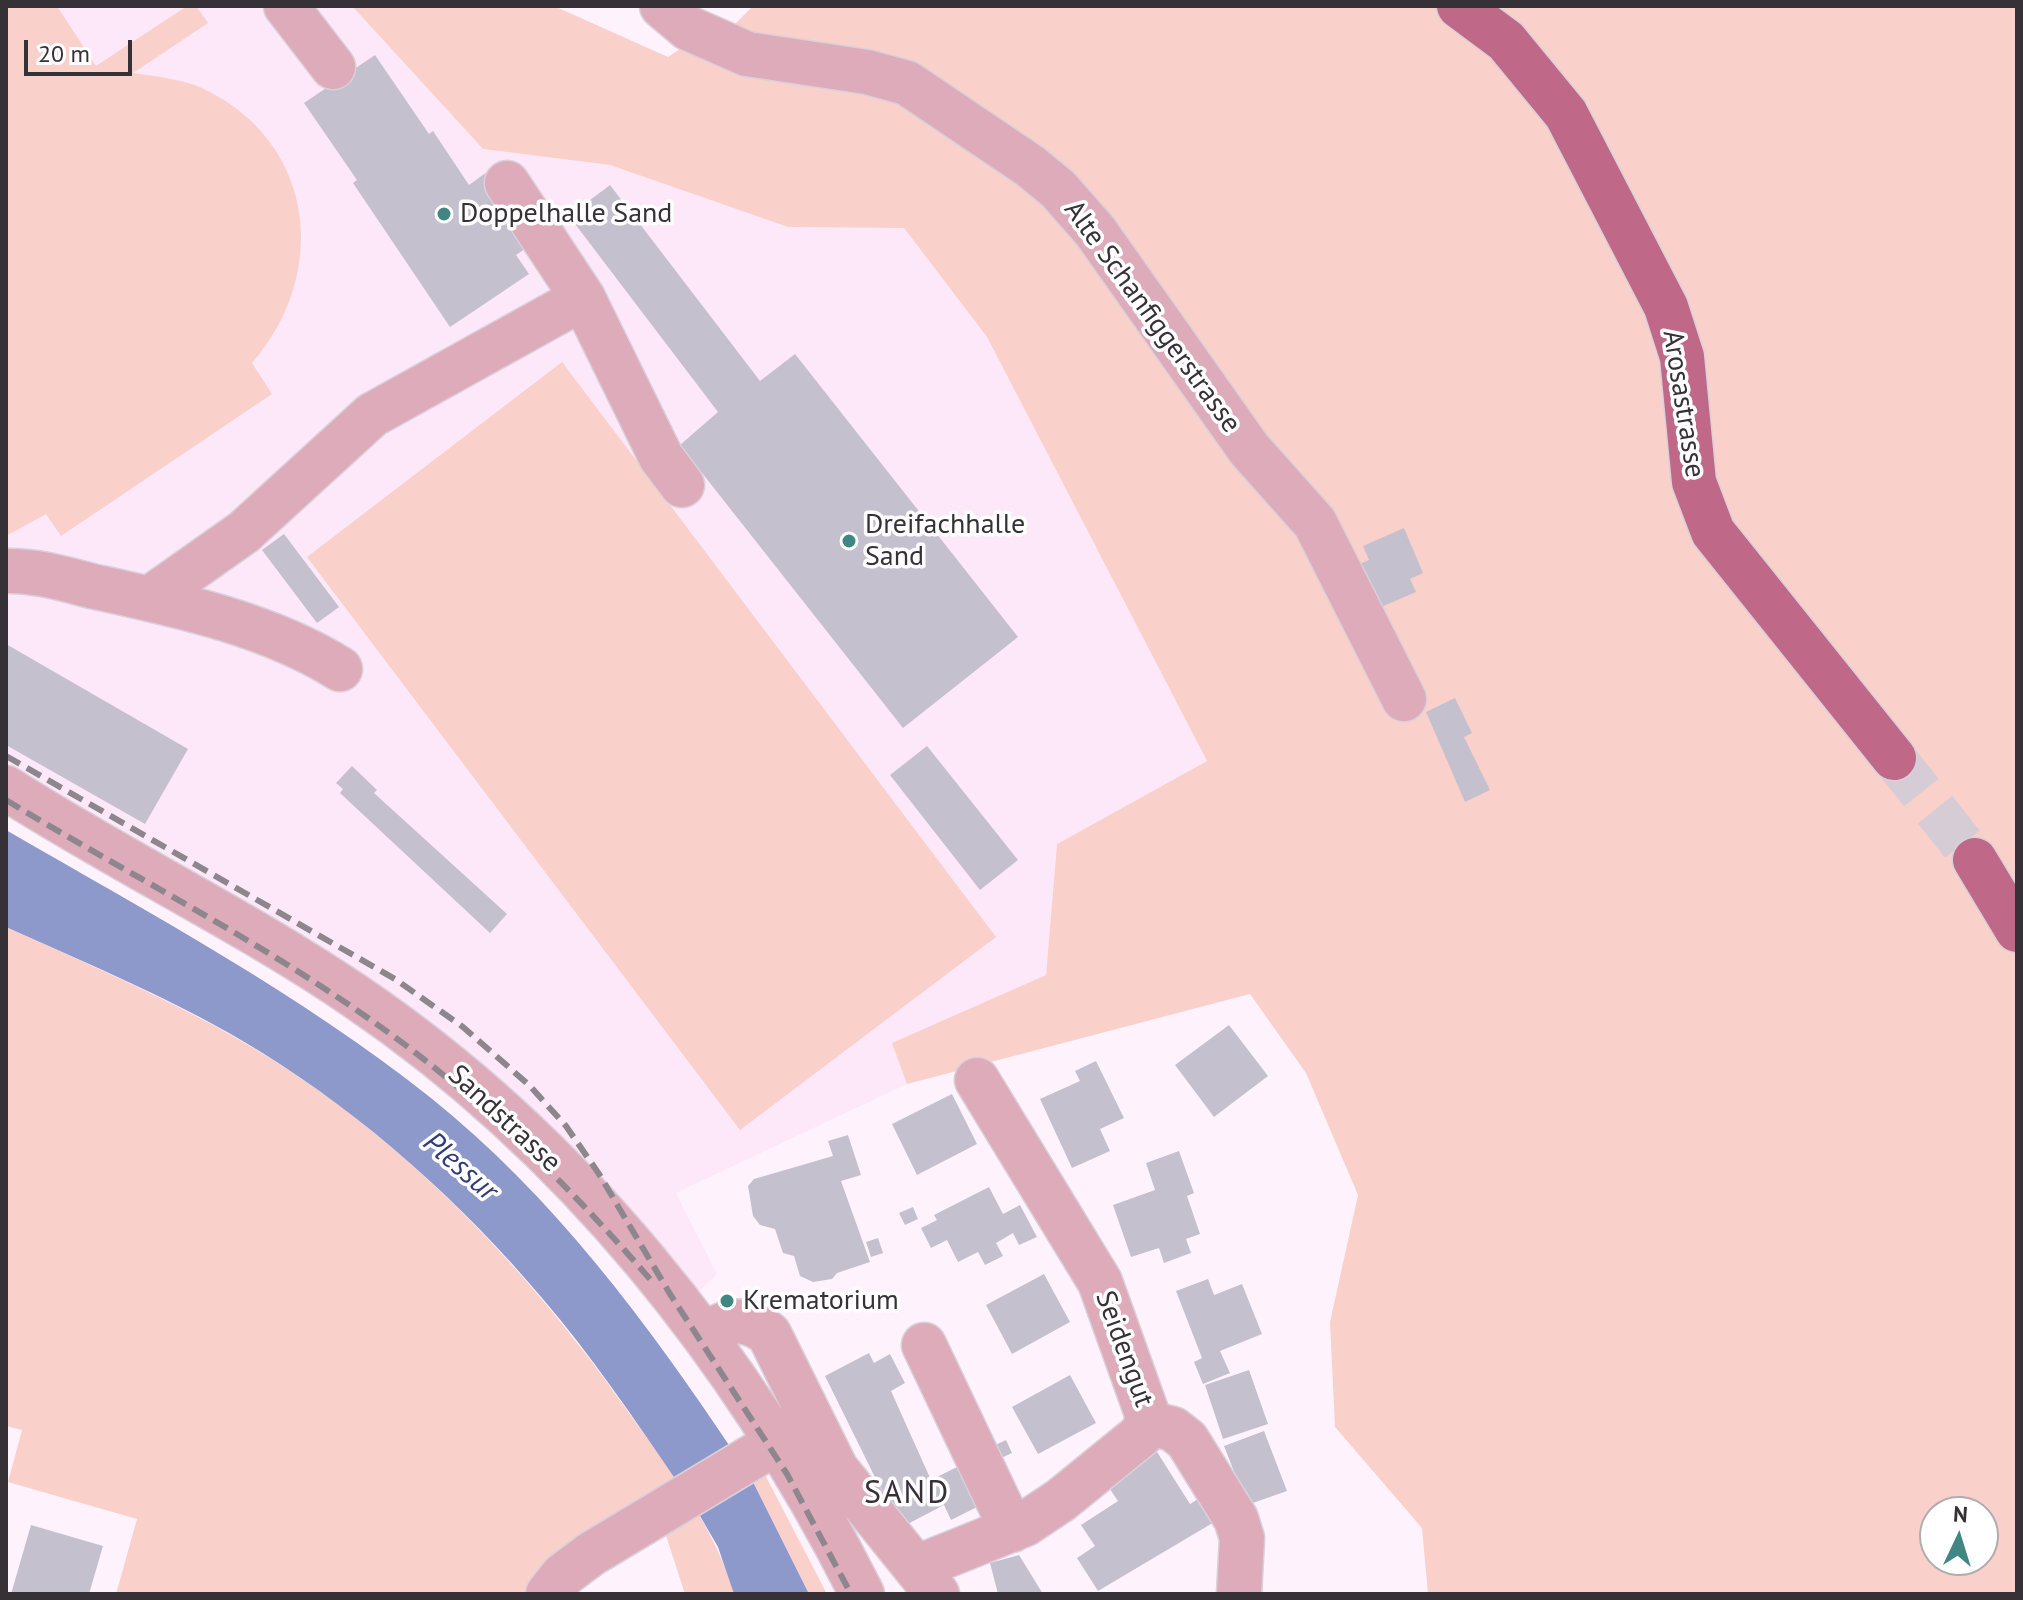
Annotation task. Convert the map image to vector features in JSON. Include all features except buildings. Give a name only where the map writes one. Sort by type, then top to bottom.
[{"type":"main road","name":"Arosastrasse","points":[[1459,6],[1506,41],[1566,114],[1666,307],[1684,371],[1694,482],[1713,532],[1894,758]]},
{"type":"main road","points":[[1975,860],[2017,930]]},
{"type":"street","points":[[286,6],[333,67]]},
{"type":"street","name":"Alte Schanfiggerstrasse","points":[[662,6],[688,28],[747,54],[901,80],[1030,166],[1058,189],[1095,231],[1249,449],[1315,523],[1404,699]]},
{"type":"street","points":[[507,183],[583,298],[661,457],[682,485]]},
{"type":"street","points":[[149,599],[244,532],[372,415],[583,298]]},
{"type":"street","points":[[6,571],[41,574],[149,599],[251,628],[340,669]]},
{"type":"street","name":"Sandstrasse","points":[[6,788],[305,963],[412,1038],[507,1117],[589,1198],[656,1271],[675,1302],[705,1334],[767,1448],[862,1594]]},
{"type":"street","name":"Seidengut","points":[[927,1580],[1061,1500],[1141,1435],[1149,1423],[1148,1407],[1107,1297],[977,1080]]},
{"type":"street","points":[[705,1334],[724,1323],[738,1320],[755,1324],[769,1334],[836,1469],[870,1516],[927,1580]]},
{"type":"street","points":[[924,1345],[1012,1530]]},
{"type":"street","points":[[1149,1423],[1173,1429],[1187,1440],[1236,1519],[1242,1538],[1239,1594]]},
{"type":"street","points":[[548,1594],[574,1565],[767,1448]]},
{"type":"shaded area","points":[[6,6],[352,6],[483,149],[610,165],[788,227],[904,228],[987,337],[1207,761],[1057,844],[1046,975],[893,1043],[907,1084],[676,1193],[717,1274],[697,1293],[599,1187],[6,768]]},
{"type":"shaded area","points":[[6,6],[57,6],[96,66],[187,6],[196,6],[208,23],[133,73],[192,84],[246,116],[272,146],[290,179],[300,216],[300,254],[293,292],[276,329],[252,363],[272,394],[61,536],[46,514],[6,536]]},
{"type":"shaded area","points":[[352,6],[554,6],[668,57],[701,35],[717,42],[753,6],[2017,6],[2017,1594],[1428,1594],[1422,1528],[1335,1427],[1330,1322],[1358,1195],[1306,1073],[1250,994],[907,1084],[892,1043],[1046,975],[1057,844],[1207,761],[987,337],[904,228],[788,227],[610,165],[483,149]]},
{"type":"shaded area","points":[[562,362],[996,937],[740,1130],[307,557]]},
{"type":"shaded area","points":[[6,927],[167,1001],[260,1052],[315,1088],[418,1170],[510,1263],[594,1364],[691,1502],[716,1546],[734,1594],[685,1594],[659,1514],[548,1594],[116,1594],[137,1519],[8,1482],[22,1430],[6,1426]]},
{"type":"shaded area","points":[[762,1469],[827,1594],[809,1594],[750,1476]]},
{"type":"water","name":"Plessur","points":[[6,830],[277,989],[431,1098],[517,1176],[595,1262],[666,1355],[733,1451],[678,1483],[596,1365],[512,1263],[446,1196],[375,1134],[300,1077],[230,1034],[136,985],[6,927]]},
{"type":"water","points":[[750,1476],[809,1594],[734,1594],[718,1547],[696,1509]]},
{"type":"tunnel","points":[[1894,758],[1975,860]]},
{"type":"railway","points":[[6,756],[395,979],[463,1027],[529,1085],[566,1126],[599,1174],[670,1294],[787,1474],[851,1594]]},
{"type":"railway","points":[[6,800],[280,960],[408,1047],[520,1142],[655,1285]]},
{"type":"place","name":"Doppelhalle Sand","points":[[444,214]]},
{"type":"place","name":"Dreifachhalle Sand","points":[[849,541]]},
{"type":"place","name":"Krematorium","points":[[727,1301]]},
{"type":"district","name":"SAND","points":[[907,1494]]}]
